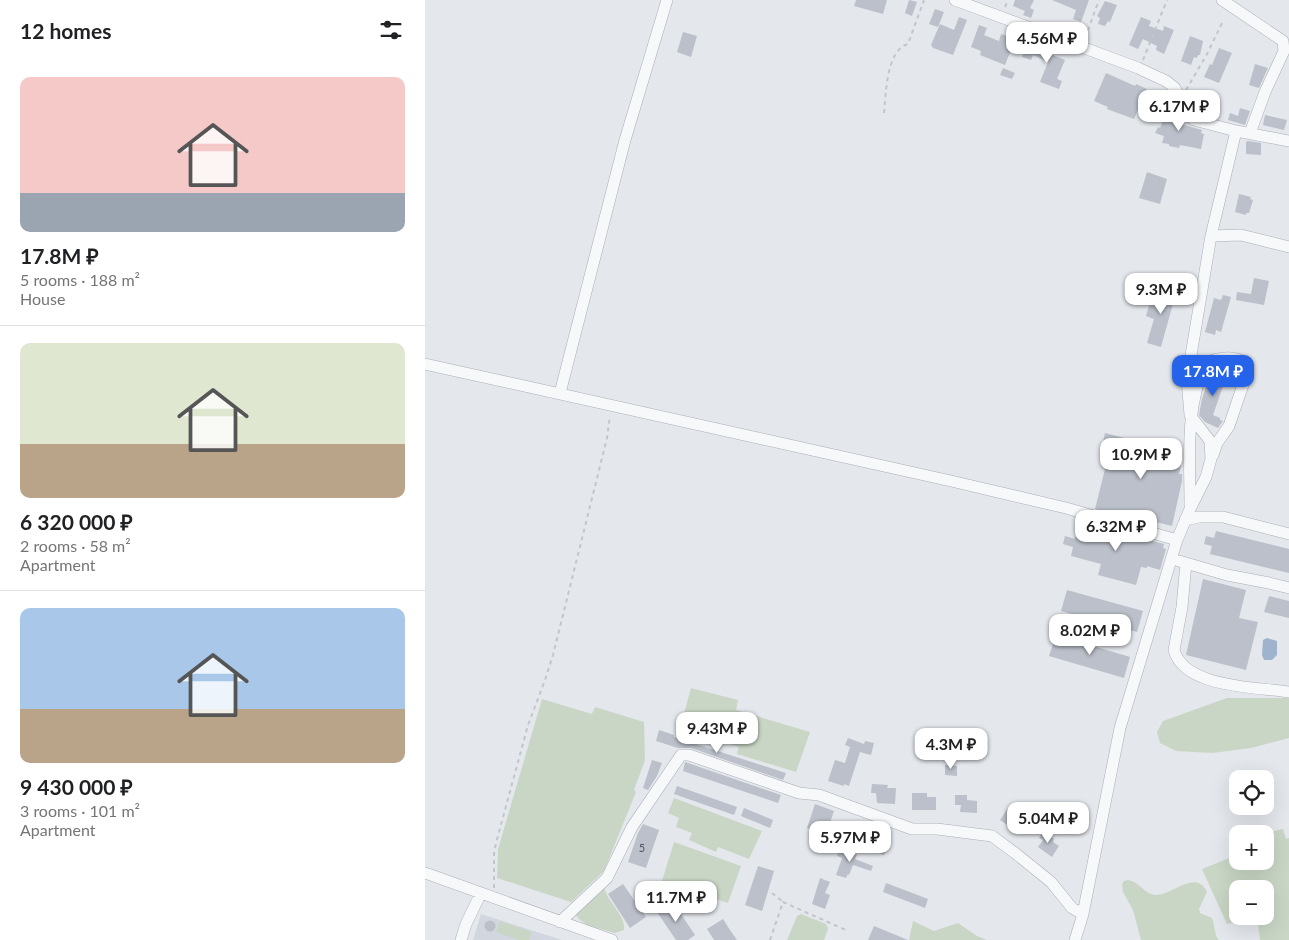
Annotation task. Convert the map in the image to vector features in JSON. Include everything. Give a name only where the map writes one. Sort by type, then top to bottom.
[{"type":"street","points":[[560,393],[625,140],[667,0]]},
{"type":"street","points":[[955,0],[1140,69],[1166,81],[1175,88],[1186,112],[1194,120],[1236,131],[1250,132],[1289,141]]},
{"type":"street","points":[[1223,0],[1283,40],[1284,51],[1265,92],[1250,132]]},
{"type":"street","points":[[1187,514],[1190,415],[1187,379],[1211,236],[1236,131]]},
{"type":"street","points":[[1211,236],[1241,234],[1289,248]]},
{"type":"street","points":[[1075,940],[1083,914],[1120,728],[1177,540],[1187,514],[1206,477],[1217,443],[1229,426],[1247,372],[1246,364],[1242,360],[1235,358],[1205,362],[1190,415]]},
{"type":"street","points":[[425,364],[1057,506],[1177,540]]},
{"type":"street","points":[[1190,415],[1210,441],[1211,459]]},
{"type":"street","points":[[1187,514],[1199,517],[1223,516],[1289,534]]},
{"type":"street","points":[[1172,558],[1227,575],[1289,588]]},
{"type":"street","points":[[1186,563],[1182,607],[1174,650],[1175,656],[1186,667],[1216,683],[1289,692]]},
{"type":"street","points":[[560,922],[607,878],[632,827],[681,755],[689,755],[799,793],[819,796],[912,829],[937,829],[992,836],[1044,876],[1055,886],[1072,908],[1083,914]]},
{"type":"street","points":[[425,873],[560,922],[582,935],[612,940]]},
{"type":"street","points":[[461,940],[466,924],[481,893]]},
{"type":"path","points":[[884,113],[889,73],[893,59],[903,45],[908,44],[924,0]]},
{"type":"path","points":[[1082,47],[1099,0]]},
{"type":"path","points":[[1140,69],[1167,0]]},
{"type":"path","points":[[1180,100],[1207,54],[1223,21]]},
{"type":"path","points":[[495,898],[494,854],[496,843],[528,725],[553,655],[607,438],[610,406]]},
{"type":"path","points":[[772,893],[783,902],[848,931]]},
{"type":"path","points":[[769,940],[783,902]]},
{"type":"shaded area","points":[[481,914],[562,940],[473,940]]},
{"type":"green space","points":[[691,688],[738,700],[736,710],[810,732],[796,772],[737,754],[739,747],[680,728]]},
{"type":"green space","points":[[1227,698],[1289,698],[1289,738],[1251,748],[1212,753],[1176,751],[1160,743],[1157,732],[1163,721]]},
{"type":"green space","points":[[542,699],[592,714],[595,707],[644,722],[645,760],[634,790],[636,792],[604,871],[571,902],[497,878],[498,849]]},
{"type":"green space","points":[[674,798],[762,831],[749,859],[718,847],[716,852],[689,840],[692,833],[676,827],[679,818],[668,813]]},
{"type":"green space","points":[[1283,829],[1286,839],[1289,838],[1289,940],[1260,940],[1258,925],[1274,925],[1274,880],[1229,880],[1229,924],[1227,924],[1202,869],[1229,858],[1229,870],[1274,870],[1274,831]]},
{"type":"green space","points":[[674,842],[741,866],[728,903],[662,881]]},
{"type":"green space","points":[[1128,880],[1155,895],[1169,892],[1190,883],[1197,882],[1202,885],[1207,892],[1199,909],[1200,913],[1212,918],[1219,940],[1141,940],[1133,910],[1123,892],[1122,884]]},
{"type":"green space","points":[[604,887],[622,919],[624,930],[615,933],[587,925],[576,915],[576,910]]},
{"type":"green space","points":[[801,914],[826,924],[828,929],[824,940],[787,940],[797,916]]},
{"type":"green space","points":[[500,921],[532,932],[529,940],[519,940],[496,932]]},
{"type":"green space","points":[[913,921],[934,931],[958,923],[977,936],[987,940],[909,940]]},
{"type":"water","points":[[1267,638],[1277,641],[1277,655],[1272,660],[1264,660],[1262,655],[1263,640]]},
{"type":"building","points":[[856,0],[887,0],[883,14],[854,6]]},
{"type":"building","points":[[909,0],[917,2],[912,16],[905,13]]},
{"type":"building","points":[[1015,0],[1034,0],[1030,8],[1034,10],[1031,18],[1023,15],[1025,11],[1013,6]]},
{"type":"building","points":[[1052,0],[1089,0],[1081,22],[1073,19],[1076,10]]},
{"type":"building","points":[[1105,1],[1117,5],[1110,22],[1108,21],[1105,26],[1098,24],[1100,18],[1097,16]]},
{"type":"building","points":[[935,9],[944,12],[938,27],[929,24]]},
{"type":"building","points":[[959,17],[967,20],[953,55],[933,48],[931,45],[940,24],[954,30]]},
{"type":"building","points":[[1141,17],[1151,21],[1149,26],[1163,31],[1164,26],[1174,30],[1164,54],[1156,50],[1157,46],[1143,39],[1138,49],[1129,45]]},
{"type":"building","points":[[979,25],[987,28],[984,35],[999,41],[1001,34],[1010,37],[1006,48],[1011,50],[1005,65],[980,55],[981,51],[971,47]]},
{"type":"building","points":[[683,32],[697,36],[691,57],[677,52]]},
{"type":"building","points":[[1190,36],[1203,41],[1200,55],[1197,58],[1194,57],[1191,65],[1181,61]]},
{"type":"building","points":[[1047,42],[1054,45],[1050,54],[1065,60],[1057,79],[1062,81],[1059,89],[1040,82],[1048,62],[1033,55],[1031,60],[1022,57],[1026,45],[1044,52]]},
{"type":"building","points":[[1219,48],[1232,53],[1219,83],[1204,77],[1210,64],[1212,65]]},
{"type":"building","points":[[1255,64],[1268,68],[1259,88],[1249,85]]},
{"type":"building","points":[[1003,68],[1015,73],[1012,79],[1000,75]]},
{"type":"building","points":[[1106,73],[1135,86],[1136,84],[1147,89],[1134,119],[1107,109],[1108,107],[1094,101]]},
{"type":"building","points":[[1206,91],[1213,94],[1210,104],[1219,106],[1215,118],[1198,113]]},
{"type":"building","points":[[1161,94],[1170,97],[1164,112],[1157,110]]},
{"type":"building","points":[[1171,98],[1175,106],[1170,121],[1202,130],[1201,133],[1204,134],[1201,149],[1180,145],[1179,148],[1169,146],[1169,144],[1162,143],[1164,136],[1155,133],[1158,127],[1160,128]]},
{"type":"building","points":[[1240,108],[1250,111],[1245,125],[1228,120],[1230,113],[1238,116]]},
{"type":"building","points":[[1265,115],[1287,120],[1284,130],[1263,125]]},
{"type":"building","points":[[1246,142],[1261,143],[1261,155],[1246,154]]},
{"type":"building","points":[[1147,172],[1167,179],[1160,204],[1139,198]]},
{"type":"building","points":[[1239,194],[1251,197],[1250,199],[1253,200],[1249,213],[1246,213],[1246,215],[1235,212]]},
{"type":"building","points":[[1254,278],[1269,281],[1264,305],[1236,300],[1237,292],[1251,294]]},
{"type":"building","points":[[1163,285],[1177,289],[1161,347],[1147,343],[1154,319],[1146,316],[1150,302],[1158,304]]},
{"type":"building","points":[[1223,295],[1231,297],[1221,332],[1216,330],[1215,335],[1205,332],[1214,298],[1221,300]]},
{"type":"building","points":[[1215,367],[1228,372],[1213,415],[1223,421],[1218,428],[1205,422],[1199,415],[1212,368]]},
{"type":"building","points":[[1105,433],[1147,444],[1148,440],[1182,449],[1179,474],[1182,474],[1182,481],[1172,526],[1113,511],[1112,514],[1095,509],[1110,449],[1102,447]]},
{"type":"building","points":[[1080,520],[1106,527],[1106,529],[1164,544],[1163,548],[1166,549],[1160,570],[1147,566],[1147,568],[1141,567],[1136,585],[1098,575],[1101,564],[1071,556],[1073,547],[1063,544],[1065,536],[1075,539]]},
{"type":"building","points":[[1216,531],[1289,549],[1289,573],[1210,554],[1212,546],[1204,544],[1206,536],[1214,538]]},
{"type":"building","points":[[1203,579],[1246,590],[1239,618],[1258,622],[1246,670],[1186,655]]},
{"type":"building","points":[[1067,590],[1143,611],[1137,632],[1061,611]]},
{"type":"building","points":[[1269,596],[1289,601],[1289,618],[1264,612]]},
{"type":"building","points":[[1056,635],[1130,657],[1124,678],[1049,656]]},
{"type":"building","points":[[659,730],[674,735],[674,737],[786,773],[783,780],[691,748],[678,748],[656,741]]},
{"type":"building","points":[[848,738],[864,744],[865,741],[874,743],[871,755],[860,752],[849,786],[844,784],[844,786],[828,781],[835,760],[845,763],[850,747],[845,745]]},
{"type":"building","points":[[652,760],[662,763],[657,776],[648,790],[643,788]]},
{"type":"building","points":[[685,762],[781,795],[778,803],[683,771]]},
{"type":"building","points":[[945,765],[957,766],[957,776],[945,775]]},
{"type":"building","points":[[872,784],[888,785],[887,788],[896,788],[895,804],[877,803],[876,793],[871,793]]},
{"type":"building","points":[[677,786],[737,807],[734,815],[674,794]]},
{"type":"building","points":[[912,793],[927,793],[927,797],[936,797],[936,810],[912,810]]},
{"type":"building","points":[[955,795],[967,795],[967,800],[977,801],[977,813],[960,812],[961,805],[955,805]]},
{"type":"building","points":[[815,804],[834,811],[826,834],[807,828]]},
{"type":"building","points":[[1010,805],[1021,812],[1019,815],[1027,820],[1019,833],[1000,820]]},
{"type":"building","points":[[1054,807],[1065,815],[1061,820],[1050,813]]},
{"type":"building","points":[[744,808],[773,820],[770,828],[741,816]]},
{"type":"building","points":[[643,824],[659,830],[646,868],[628,862]]},
{"type":"building","points":[[1043,831],[1054,839],[1053,842],[1059,846],[1052,857],[1038,847],[1043,840],[1039,838]]},
{"type":"building","points":[[867,834],[889,842],[884,855],[858,846],[860,838],[865,839]]},
{"type":"building","points":[[840,848],[857,855],[855,859],[873,866],[871,871],[853,865],[846,878],[836,875],[842,858],[837,856]]},
{"type":"building","points":[[758,866],[774,871],[762,911],[745,905]]},
{"type":"building","points":[[820,878],[830,882],[825,893],[830,895],[825,909],[812,904]]},
{"type":"building","points":[[886,883],[928,899],[925,908],[883,892]]},
{"type":"building","points":[[623,884],[646,917],[630,928],[608,894]]},
{"type":"building","points":[[673,902],[695,935],[688,940],[676,940],[657,912]]},
{"type":"building","points":[[723,919],[737,940],[714,940],[707,929]]},
{"type":"building","points":[[488,921],[492,921],[495,926],[494,930],[488,931],[485,928],[485,924]]},
{"type":"building","points":[[874,926],[908,940],[868,940]]}]
